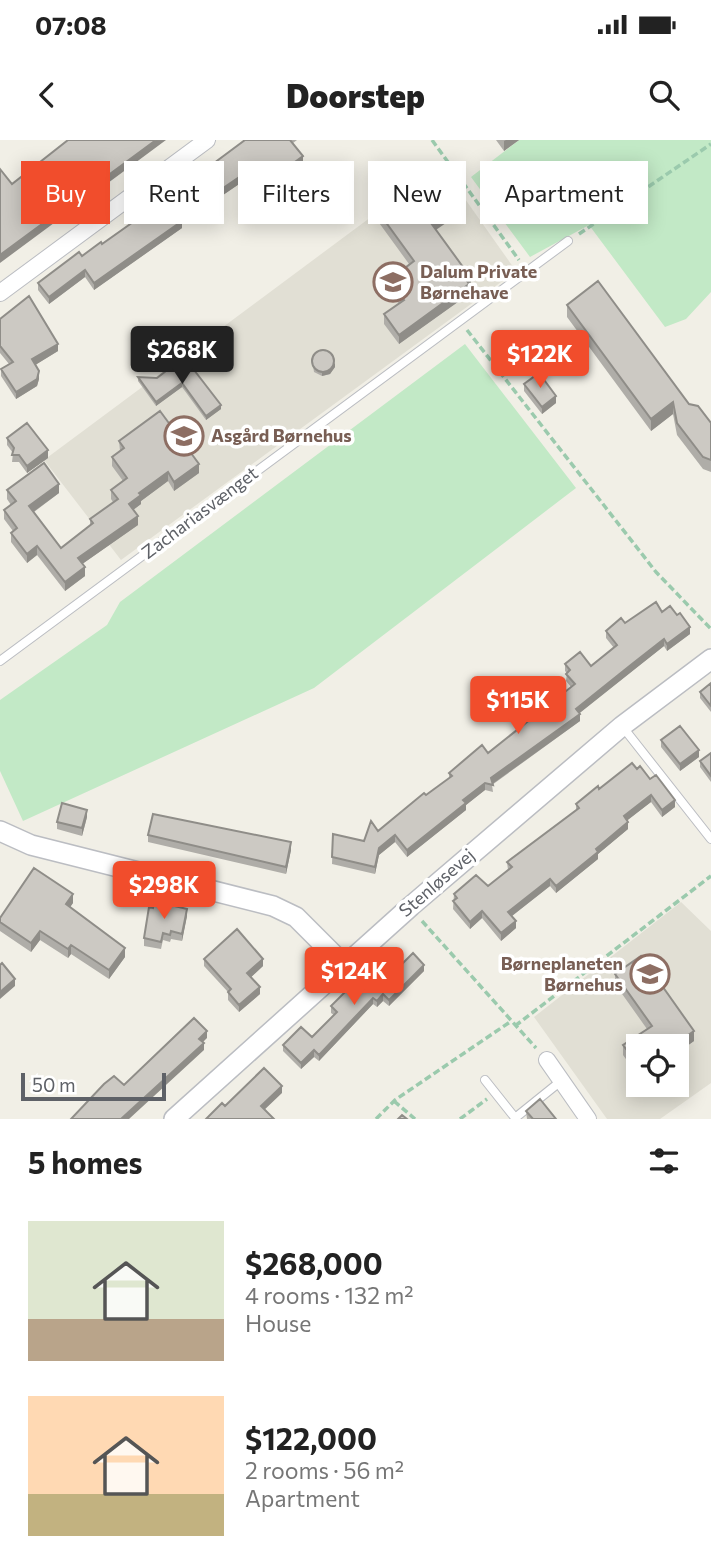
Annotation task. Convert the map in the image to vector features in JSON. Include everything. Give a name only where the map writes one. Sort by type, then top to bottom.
[{"type":"street","points":[[0,293],[207,140]]},
{"type":"street","name":"Stenløsevej","points":[[174,1119],[344,965],[622,726],[711,659]]},
{"type":"street","points":[[0,832],[31,845],[272,906],[296,917],[344,965]]},
{"type":"street","points":[[547,1060],[588,1119]]},
{"type":"lane","name":"Zachariasvænget","points":[[0,661],[568,240]]},
{"type":"lane","points":[[622,726],[711,839]]},
{"type":"lane","points":[[485,1080],[516,1118],[561,1080]]},
{"type":"path","points":[[432,140],[527,271]]},
{"type":"path","points":[[568,240],[711,145]]},
{"type":"path","points":[[460,321],[656,572],[711,629]]},
{"type":"path","points":[[515,1026],[711,876]]},
{"type":"path","points":[[411,928],[420,919],[547,1060]]},
{"type":"path","points":[[376,1119],[394,1101],[511,1021]]},
{"type":"path","points":[[460,1119],[495,1093]]},
{"type":"path","points":[[394,1101],[415,1119]]},
{"type":"shaded area","points":[[466,200],[480,224],[483,224],[516,271],[121,560],[44,460],[368,219],[368,224],[466,224]]},
{"type":"shaded area","name":"Børneplaneten Børnehus","points":[[681,902],[711,931],[711,1083],[660,1119],[607,1119],[534,1017]]},
{"type":"green space","points":[[519,140],[711,140],[711,292],[686,319],[665,327],[589,225],[530,257],[506,224],[648,224],[648,161],[492,161]]},
{"type":"green space","points":[[480,170],[480,189],[471,177]]},
{"type":"green space","points":[[465,344],[576,488],[314,688],[23,821],[0,771],[0,700],[107,625],[120,602]]},
{"type":"building","points":[[68,140],[156,140],[110,174],[110,161],[41,161]]},
{"type":"building","points":[[245,140],[290,140],[303,156],[296,161],[238,161],[238,178],[224,187],[224,161],[217,161]]},
{"type":"building","points":[[0,169],[12,184],[21,177],[21,224],[42,224],[0,255]]},
{"type":"building","points":[[130,224],[178,224],[94,283],[85,270],[49,297],[38,283],[79,252],[82,256],[101,242],[102,244]]},
{"type":"building","points":[[387,224],[432,224],[471,278],[467,281],[469,284],[399,335],[384,314],[404,300],[388,281],[414,261]]},
{"type":"building","points":[[598,281],[689,404],[698,406],[711,423],[711,460],[703,457],[677,423],[673,402],[651,419],[567,305]]},
{"type":"building","points":[[29,296],[58,344],[32,359],[39,371],[37,379],[16,392],[1,369],[13,362],[0,346],[0,319]]},
{"type":"building","points":[[323,350],[331,353],[334,361],[331,369],[323,372],[315,369],[312,361],[315,353]]},
{"type":"building","points":[[184,357],[221,405],[206,416],[182,383],[156,402],[138,377],[157,378]]},
{"type":"building","points":[[539,373],[556,396],[542,407],[524,384]]},
{"type":"building","points":[[160,411],[199,464],[174,482],[168,472],[139,493],[141,495],[129,504],[138,516],[78,558],[85,567],[65,582],[37,546],[27,554],[11,533],[17,528],[4,510],[16,501],[7,490],[44,463],[59,484],[29,506],[61,548],[93,523],[90,519],[118,499],[111,490],[127,478],[112,457],[124,448],[119,441]]},
{"type":"building","points":[[27,423],[48,450],[27,466],[19,455],[12,455],[14,448],[7,438]]},
{"type":"building","points":[[656,602],[662,612],[670,606],[677,615],[680,613],[690,627],[667,644],[664,639],[632,664],[576,709],[580,714],[491,778],[493,785],[485,783],[463,800],[466,803],[407,850],[395,835],[379,848],[375,867],[332,857],[333,834],[364,841],[371,821],[378,831],[424,793],[426,795],[452,776],[449,773],[482,745],[488,753],[575,684],[566,674],[570,670],[565,664],[580,652],[591,666],[617,645],[606,631],[621,618],[625,623]]},
{"type":"building","points":[[711,683],[711,706],[700,692]]},
{"type":"building","points":[[680,726],[699,750],[680,764],[661,740]]},
{"type":"building","points":[[711,753],[711,776],[700,761]]},
{"type":"building","points":[[632,763],[637,769],[640,766],[650,779],[656,775],[675,800],[662,810],[651,795],[624,816],[628,822],[596,849],[598,852],[556,886],[550,879],[508,912],[516,921],[501,933],[482,911],[470,922],[453,901],[457,898],[454,894],[476,875],[488,886],[512,867],[507,862],[579,808],[576,804],[598,786],[599,789]]},
{"type":"building","points":[[62,803],[87,810],[82,828],[57,822]]},
{"type":"building","points":[[153,814],[291,842],[286,867],[148,835]]},
{"type":"building","points":[[34,868],[73,894],[66,904],[125,948],[109,970],[71,945],[68,949],[40,931],[31,943],[0,922],[0,918]]},
{"type":"building","points":[[154,901],[187,909],[182,934],[171,931],[170,935],[163,933],[161,942],[144,938],[149,907],[153,908]]},
{"type":"building","points":[[237,929],[263,959],[247,973],[260,987],[239,1005],[228,992],[231,989],[204,959]]},
{"type":"building","points":[[413,953],[424,965],[389,1000],[383,994],[377,1001],[373,998],[319,1055],[314,1050],[301,1063],[283,1045],[301,1027],[312,1037],[337,1012],[331,1006],[347,990],[353,995],[394,960],[400,966]]},
{"type":"building","points":[[641,956],[694,1031],[689,1034],[640,1034],[652,1026],[615,974]]},
{"type":"building","points":[[2,963],[15,979],[0,992],[0,965]]},
{"type":"building","points":[[194,1018],[207,1031],[199,1039],[204,1043],[121,1119],[71,1119],[114,1076],[124,1085]]},
{"type":"building","points":[[264,1068],[282,1086],[261,1106],[274,1119],[206,1119],[222,1103],[225,1106]]},
{"type":"building","points":[[540,1099],[556,1119],[533,1119],[526,1111]]},
{"type":"place","name":"Dalum Private Børnehave","points":[[393,282]]},
{"type":"place","name":"Asgård Børnehus","points":[[184,436]]},
{"type":"place","name":"Børneplaneten Børnehus","points":[[650,974]]}]
